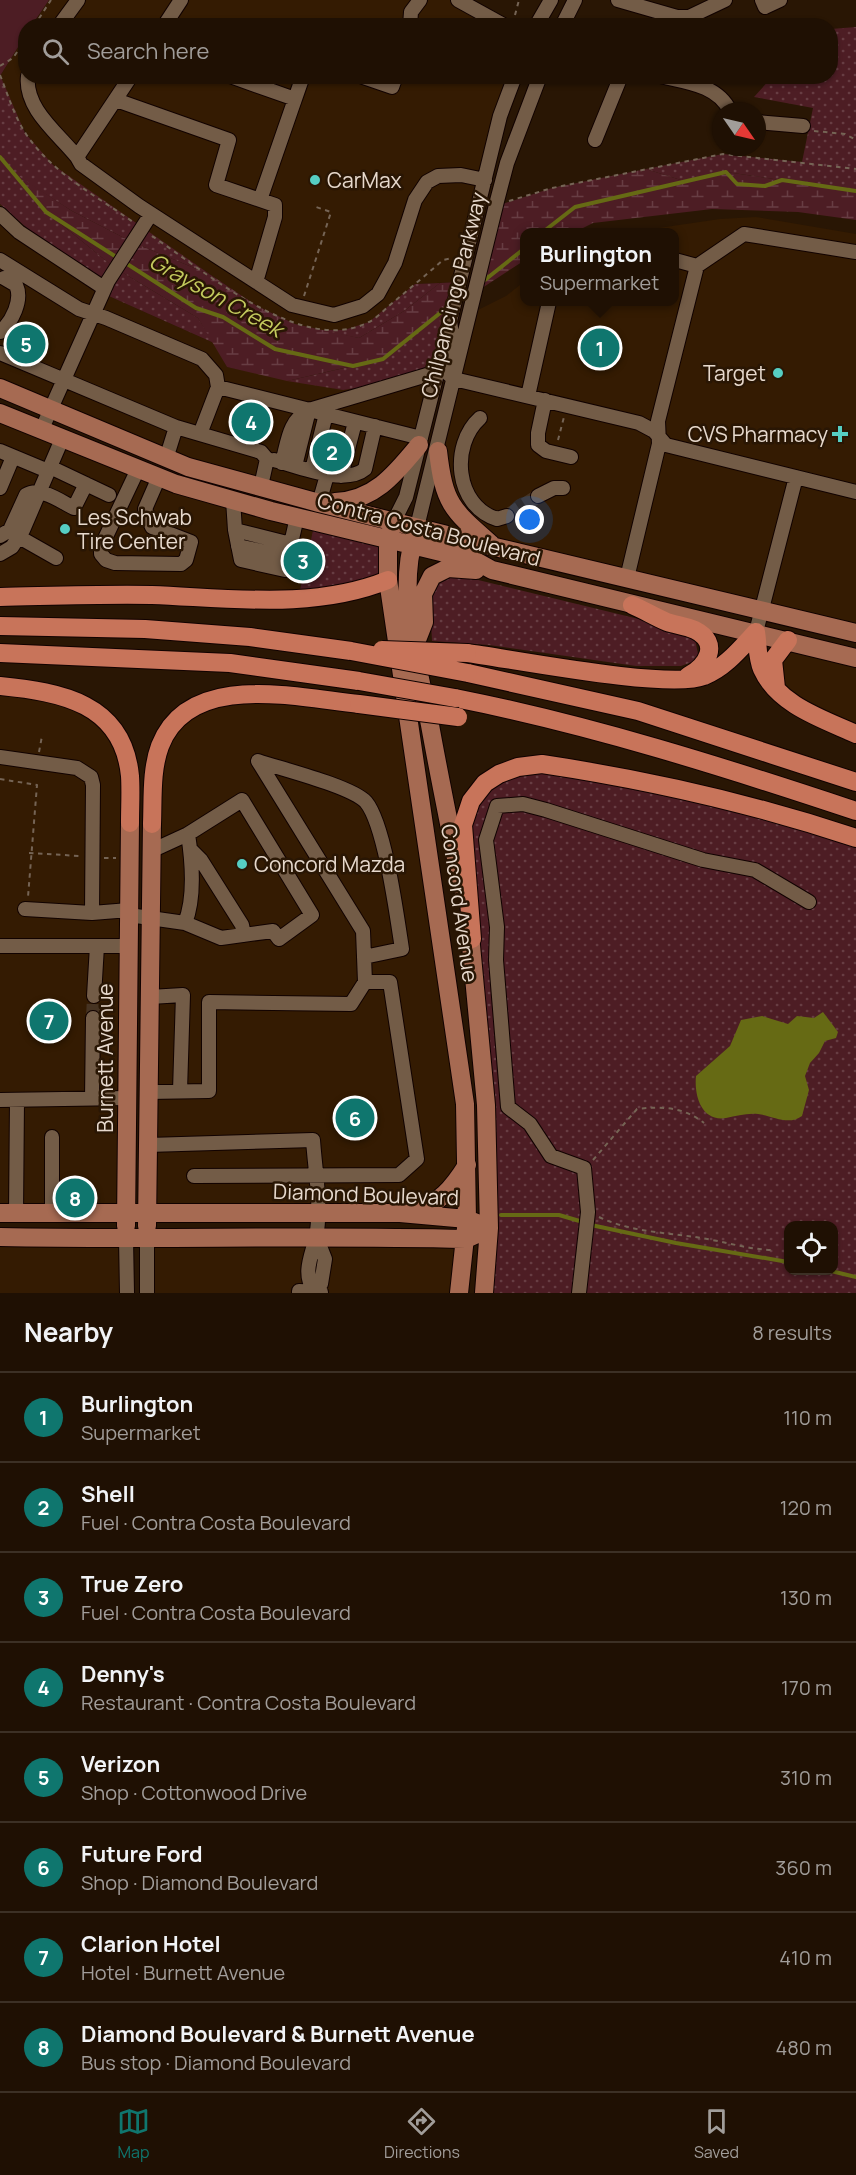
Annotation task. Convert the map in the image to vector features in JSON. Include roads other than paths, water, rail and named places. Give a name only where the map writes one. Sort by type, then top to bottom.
[{"type":"highway","points":[[0,597],[134,595],[308,599],[357,592],[388,580]]},
{"type":"highway","points":[[632,605],[669,622],[692,628],[705,638],[709,646],[708,657],[697,671],[682,680]]},
{"type":"highway","points":[[0,626],[146,629],[250,637],[351,651],[468,673],[638,711],[856,782]]},
{"type":"highway","points":[[351,651],[408,649],[467,653],[628,675],[693,680],[715,671],[756,632]]},
{"type":"highway","points":[[756,632],[762,670],[776,690],[796,705],[856,734]]},
{"type":"highway","points":[[776,690],[773,660],[788,640]]},
{"type":"highway","points":[[0,653],[230,663],[359,681],[455,698],[499,707],[710,762],[856,811]]},
{"type":"highway","points":[[0,686],[66,696],[85,704],[104,718],[115,732],[124,752],[130,776],[130,823]]},
{"type":"highway","points":[[152,824],[155,762],[160,745],[172,727],[187,712],[222,696],[246,693],[458,717],[499,707]]},
{"type":"highway","points":[[472,939],[463,825],[471,801],[485,783],[499,774],[518,767],[542,764],[692,791],[804,820],[856,838]]},
{"type":"main road","name":"Contra Costa Boulevard","points":[[0,388],[166,459],[319,503],[391,530],[412,545],[474,560],[492,570],[856,658]]},
{"type":"main road","name":"Contra Costa Boulevard","points":[[0,413],[62,440],[159,477],[297,517],[391,530],[417,527],[856,633]]},
{"type":"main road","points":[[62,440],[75,435],[117,453],[136,446]]},
{"type":"main road","points":[[319,503],[352,502],[375,492],[393,477],[420,442]]},
{"type":"main road","points":[[438,451],[441,480],[448,502],[459,517],[495,547]]},
{"type":"main road","name":"Concord Avenue","points":[[417,527],[412,545],[408,585],[414,646],[472,939],[486,1105],[489,1228],[484,1293]]},
{"type":"main road","name":"Concord Avenue","points":[[391,530],[388,580],[445,955],[465,1104],[468,1163],[467,1219],[459,1293]]},
{"type":"main road","points":[[414,646],[424,622],[423,594],[432,576],[448,568],[492,570]]},
{"type":"main road","name":"Burnett Avenue","points":[[126,1239],[130,823]]},
{"type":"main road","name":"Burnett Avenue","points":[[147,1240],[152,824]]},
{"type":"main road","points":[[405,1214],[439,1201],[455,1184],[468,1163]]},
{"type":"main road","name":"Diamond Boulevard","points":[[8,1213],[405,1214],[467,1219],[489,1228]]},
{"type":"main road","name":"Diamond Boulevard","points":[[0,1237],[147,1240],[316,1236],[466,1239],[489,1228]]},
{"type":"street","points":[[65,18],[78,0]]},
{"type":"street","points":[[169,18],[181,0]]},
{"type":"street","points":[[411,18],[411,12],[420,0]]},
{"type":"street","points":[[458,0],[491,18]]},
{"type":"street","points":[[541,18],[552,0]]},
{"type":"street","points":[[566,18],[575,0]]},
{"type":"street","points":[[618,0],[677,17],[689,17],[725,0]]},
{"type":"street","points":[[762,0],[765,7],[780,0]]},
{"type":"street","points":[[28,84],[29,94],[40,116],[81,164],[151,214],[256,282],[300,307],[334,315],[363,306],[378,294],[395,263],[416,200],[427,182],[438,176],[461,175],[485,180],[488,184],[488,198],[477,240],[478,255],[482,265]]},
{"type":"street","points":[[77,157],[126,84]]},
{"type":"street","points":[[253,84],[295,99]]},
{"type":"street","points":[[260,200],[300,84]]},
{"type":"street","name":"Chilpancingo Parkway","points":[[391,530],[406,497],[500,116],[511,84]]},
{"type":"street","name":"Chilpancingo Parkway","points":[[417,527],[438,451],[507,163],[537,84]]},
{"type":"street","points":[[596,140],[618,84]]},
{"type":"street","points":[[693,84],[701,86],[726,102]]},
{"type":"street","points":[[116,100],[229,140],[216,185],[275,205],[276,217],[256,282]]},
{"type":"street","points":[[766,123],[803,126]]},
{"type":"street","points":[[0,214],[19,232],[104,288]]},
{"type":"street","points":[[41,431],[104,288],[151,214]]},
{"type":"street","points":[[627,578],[660,436],[658,422],[698,266],[744,234],[856,252]]},
{"type":"street","points":[[0,260],[59,299],[202,359],[216,375],[218,387],[200,434]]},
{"type":"street","points":[[679,261],[698,266]]},
{"type":"street","points":[[0,324],[9,305],[2,276]]},
{"type":"street","points":[[0,332],[7,327],[19,299],[16,285],[2,276]]},
{"type":"street","points":[[528,396],[548,306]]},
{"type":"street","points":[[450,321],[452,335],[447,372],[454,379],[639,423],[660,436],[666,445],[856,492]]},
{"type":"street","points":[[0,353],[176,427],[261,452],[267,459],[327,474],[355,475],[365,469],[375,426]]},
{"type":"street","points":[[289,464],[295,419],[309,410],[438,367]]},
{"type":"street","points":[[218,387],[375,426],[420,442]]},
{"type":"street","points":[[545,400],[537,439],[538,445],[546,451],[571,456]]},
{"type":"street","points":[[312,470],[326,414]]},
{"type":"street","points":[[480,418],[470,427],[460,469],[462,482],[472,502],[484,513],[497,519],[507,516]]},
{"type":"street","points":[[341,476],[355,422]]},
{"type":"street","points":[[166,459],[176,427]]},
{"type":"street","points":[[0,554],[12,547],[19,537],[62,440]]},
{"type":"street","points":[[0,488],[7,454],[109,495]]},
{"type":"street","points":[[261,486],[267,459]]},
{"type":"street","points":[[138,469],[101,547],[101,554],[106,560],[115,563],[182,564],[186,560],[191,542],[152,527],[145,509],[159,477]]},
{"type":"street","points":[[319,503],[327,474]]},
{"type":"street","points":[[756,632],[796,477]]},
{"type":"street","points":[[0,536],[10,530],[26,495],[40,492],[74,507],[86,484]]},
{"type":"street","points":[[538,496],[555,488],[563,488]]},
{"type":"street","points":[[124,500],[145,509]]},
{"type":"street","points":[[232,500],[241,560],[285,570],[297,517]]},
{"type":"street","points":[[235,530],[289,550]]},
{"type":"street","points":[[19,537],[56,558]]},
{"type":"street","points":[[0,757],[77,768],[91,777],[93,785],[92,913]]},
{"type":"street","points":[[148,1092],[209,1091],[209,1002],[351,1004],[365,981],[364,957],[363,931],[258,761],[343,789],[365,802],[379,833],[393,890],[402,950],[364,957]]},
{"type":"street","points":[[25,909],[129,913],[185,923],[221,938],[273,931],[279,939],[312,915],[242,800],[188,834],[151,851]]},
{"type":"street","points":[[579,1293],[588,1212],[584,1168],[551,1156],[530,1124],[508,1107],[496,960],[496,927],[486,840],[497,806],[523,804],[703,860],[755,870],[809,902]]},
{"type":"street","points":[[185,923],[189,913],[191,850],[188,834]]},
{"type":"street","points":[[191,850],[201,860],[242,925],[244,935]]},
{"type":"street","points":[[0,946],[129,946]]},
{"type":"street","points":[[94,996],[97,946]]},
{"type":"street","points":[[194,1176],[399,1175],[417,1159],[390,982],[365,981]]},
{"type":"street","points":[[150,997],[183,995],[180,1090]]},
{"type":"street","points":[[92,1099],[93,1018]]},
{"type":"street","points":[[0,1100],[127,1098]]},
{"type":"street","points":[[8,1213],[16,1100]]},
{"type":"street","points":[[52,1137],[52,1213]]},
{"type":"street","points":[[148,1145],[314,1140],[316,1236],[308,1260],[309,1283],[320,1291]]},
{"type":"street","name":"Burnett Avenue","points":[[126,1239],[127,1293]]},
{"type":"street","name":"Burnett Avenue","points":[[147,1240],[147,1293]]},
{"type":"street","points":[[299,1293],[299,1291],[320,1291]]},
{"type":"waterway","name":"Grayson Creek","points":[[0,157],[46,212],[196,308],[223,317],[275,349],[353,366],[383,359],[450,305]]},
{"type":"waterway","name":"Grayson Creek","points":[[548,228],[575,207],[726,172],[737,184],[765,186],[782,180],[856,191]]},
{"type":"waterway","name":"Grayson Creek","points":[[481,283],[520,252]]},
{"type":"waterway","points":[[501,1215],[559,1215],[583,1222]]},
{"type":"waterway","points":[[591,1225],[676,1243],[784,1261]]},
{"type":"waterway","points":[[838,1273],[856,1277]]},
{"type":"tunnel","points":[[507,516],[538,496]]},
{"type":"tunnel","points":[[93,1018],[94,996]]},
{"type":"place","name":"CarMax","points":[[315,180]]},
{"type":"place","name":"Verizon","points":[[26,344]]},
{"type":"place","name":"Burlington","points":[[600,348]]},
{"type":"place","name":"Target","points":[[778,373]]},
{"type":"place","name":"Denny's","points":[[251,422]]},
{"type":"place","name":"CVS Pharmacy","points":[[840,434]]},
{"type":"place","name":"Shell","points":[[332,452]]},
{"type":"place","name":"Les Schwab Tire Center","points":[[65,529]]},
{"type":"place","name":"True Zero","points":[[303,561]]},
{"type":"place","name":"Concord Mazda","points":[[242,864]]},
{"type":"place","name":"Clarion Hotel","points":[[49,1021]]},
{"type":"place","name":"Future Ford","points":[[355,1118]]},
{"type":"place","name":"Diamond Boulevard & Burnett Avenue","points":[[75,1198]]}]
